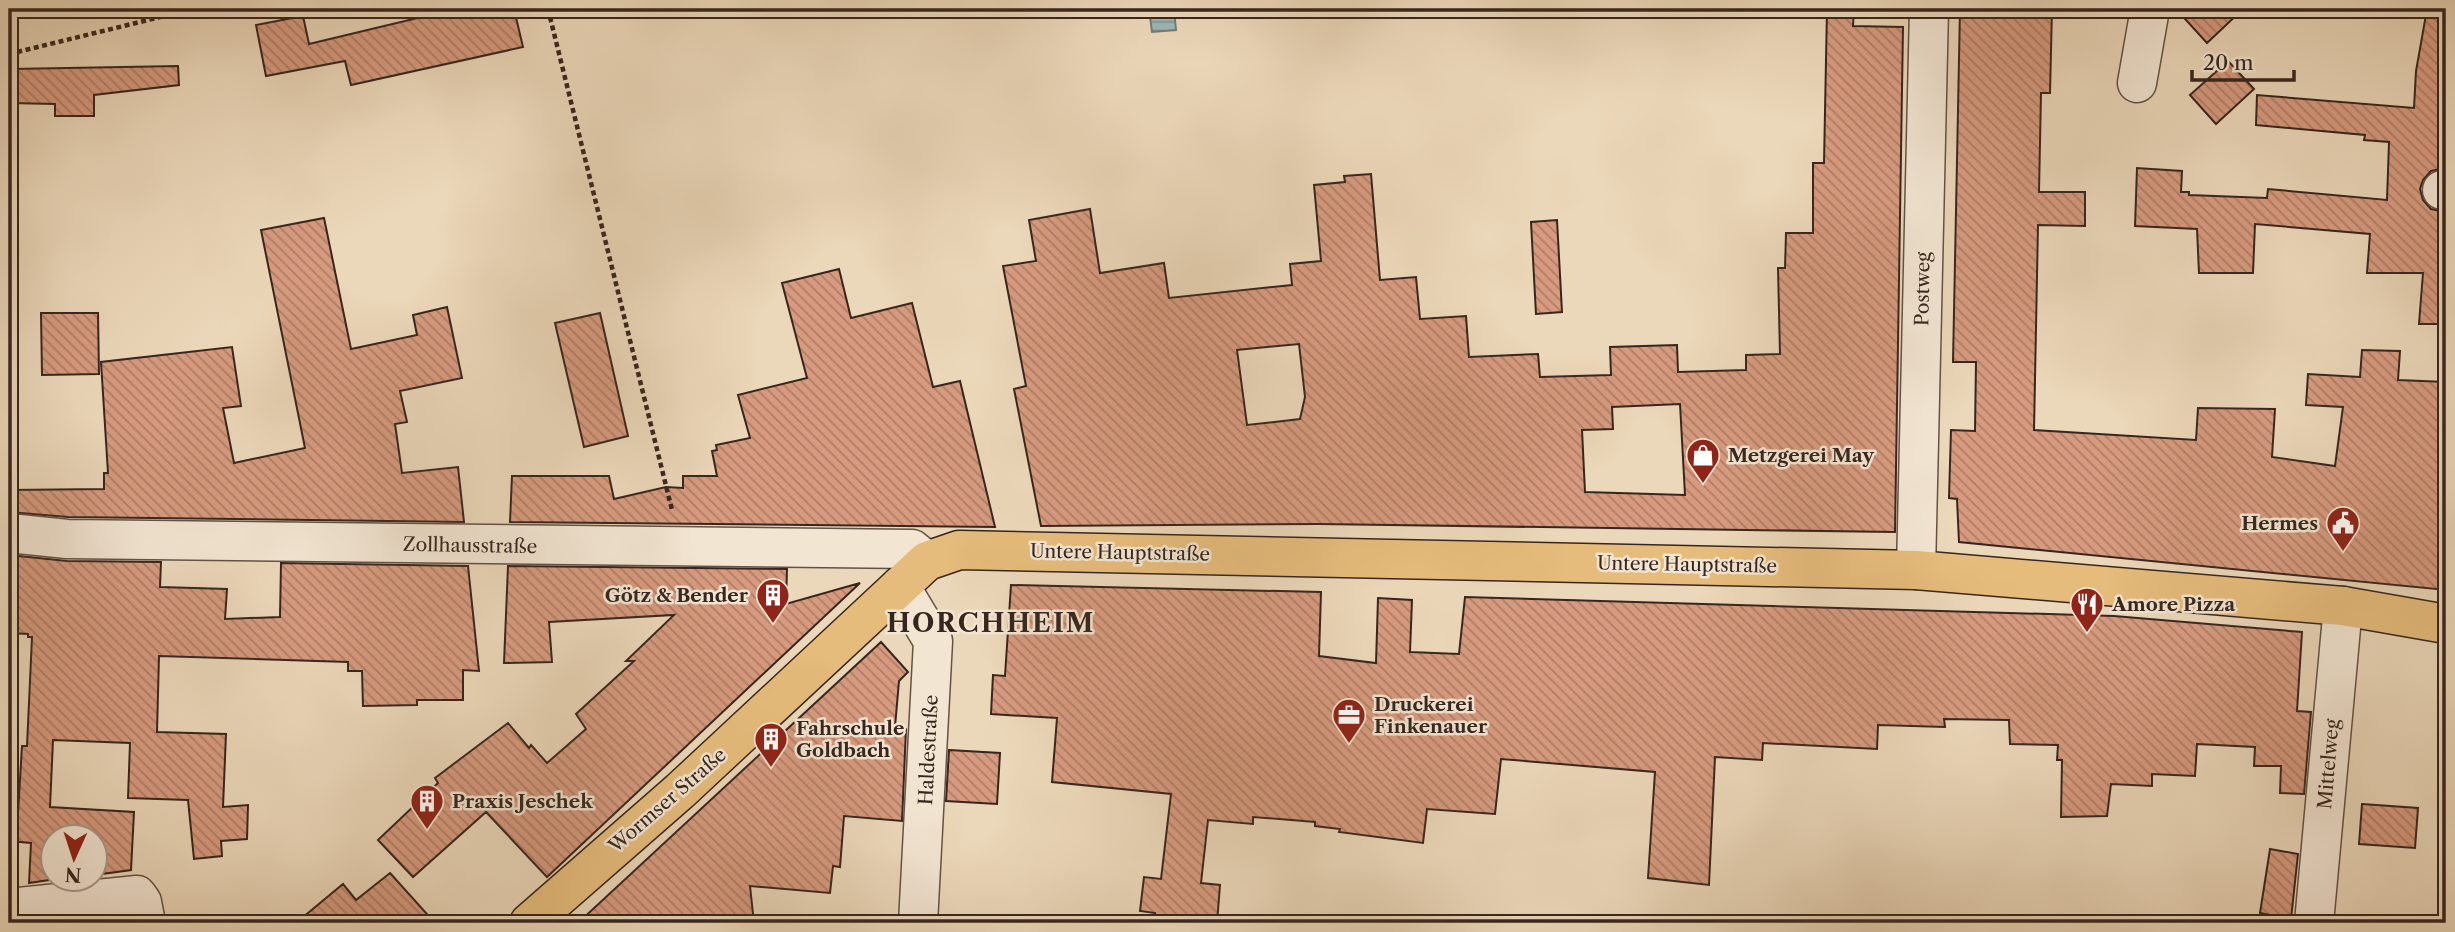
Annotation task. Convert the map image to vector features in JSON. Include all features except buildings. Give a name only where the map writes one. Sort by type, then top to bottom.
[{"type":"main road","name":"Untere Hauptstraße","points":[[913,573],[959,550],[1916,569],[2343,606],[2446,624]]},
{"type":"main road","name":"Wormser Straße","points":[[529,923],[680,792],[913,573]]},
{"type":"street","name":"Postweg","points":[[1916,569],[1929,9]]},
{"type":"street","points":[[2137,83],[2150,9]]},
{"type":"street","name":"Zollhausstraße","points":[[9,533],[67,539],[912,549],[913,573]]},
{"type":"street","name":"Haldestraße","points":[[913,573],[933,641],[918,923]]},
{"type":"street","name":"Mittelweg","points":[[2314,923],[2343,606]]},
{"type":"street","points":[[9,908],[136,895],[142,902],[146,923]]},
{"type":"path","points":[[9,54],[193,9]]},
{"type":"path","points":[[548,9],[681,548]]},
{"type":"water","points":[[1149,9],[1174,9],[1176,30],[1152,32]]},
{"type":"place","name":"Metzgerei May","points":[[1703,485]]},
{"type":"place","name":"Hermes","points":[[2343,553]]},
{"type":"place","name":"Götz & Bender","points":[[773,625]]},
{"type":"place","name":"Amore Pizza","points":[[2087,634]]},
{"type":"place","name":"Druckerei Finkenauer","points":[[1349,745]]},
{"type":"place","name":"Fahrschule Goldbach","points":[[771,769]]},
{"type":"place","name":"Praxis Jeschek","points":[[427,831]]},
{"type":"district","name":"HORCHHEIM","points":[[991,623]]}]
